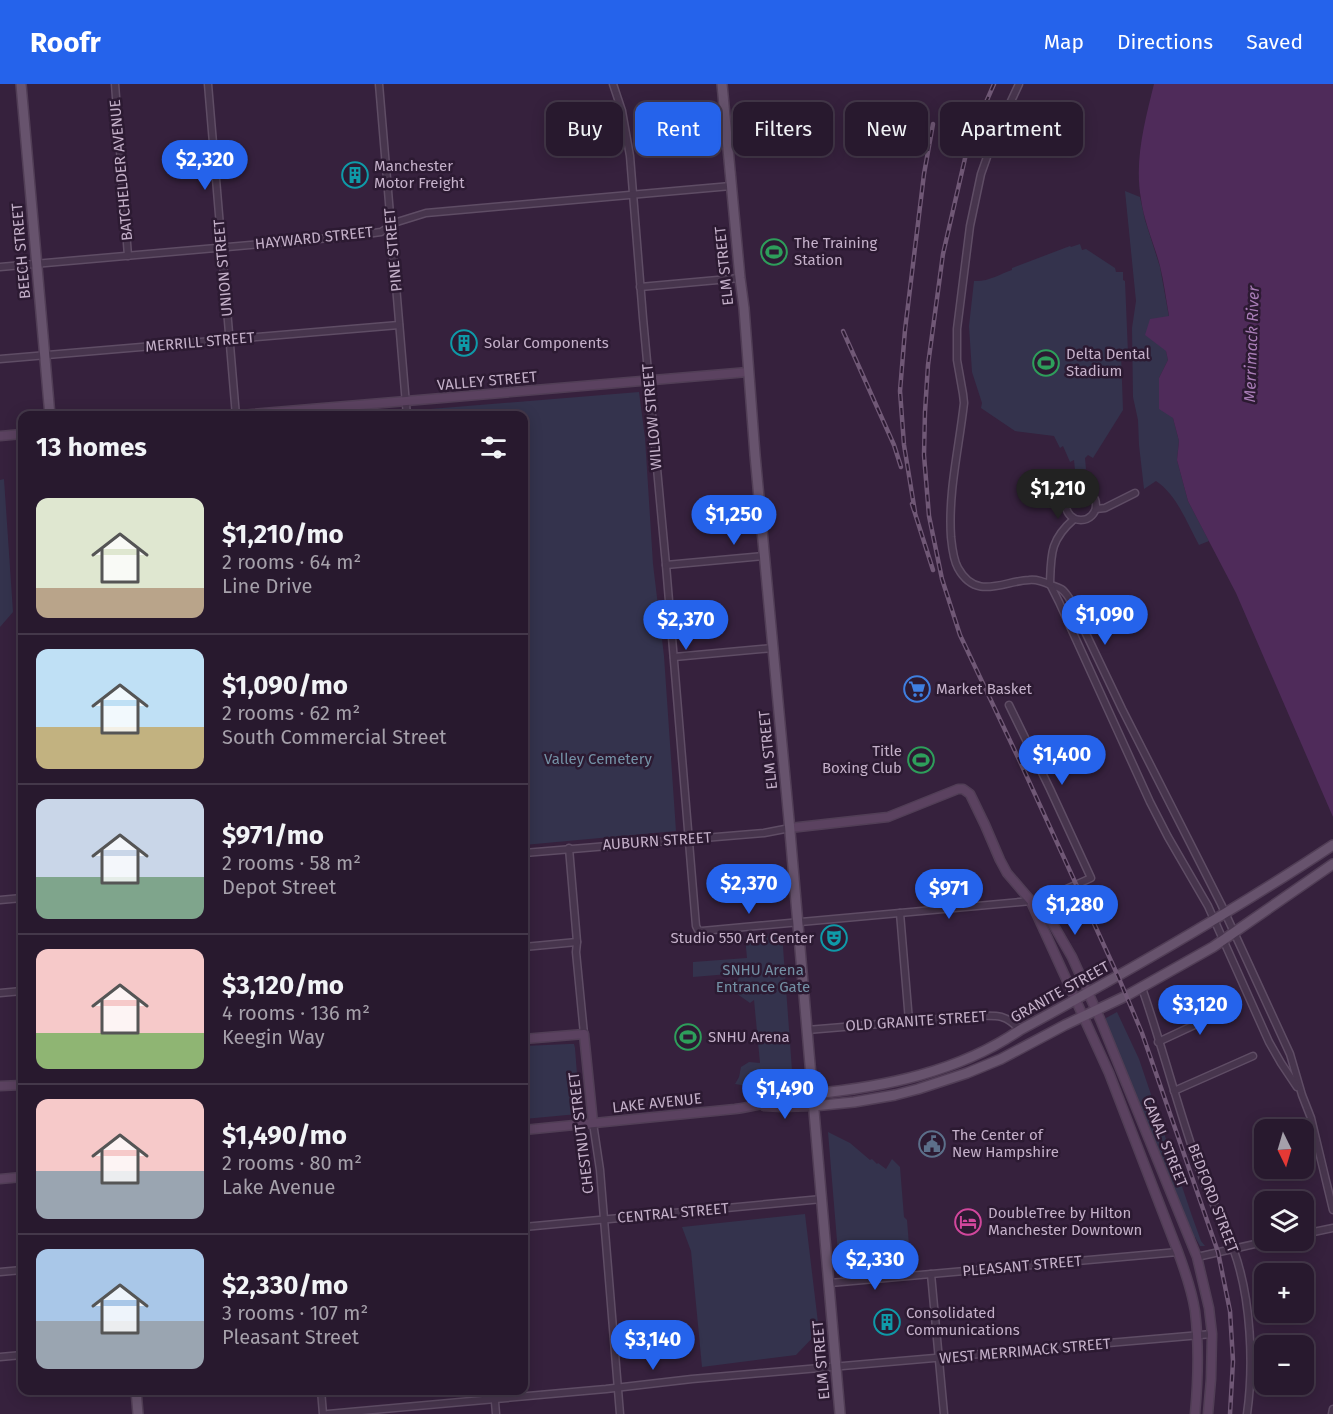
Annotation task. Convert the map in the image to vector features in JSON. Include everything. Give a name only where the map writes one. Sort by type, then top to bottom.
[{"type":"main road","name":"BEECH STREET","points":[[21,84],[50,411]]},
{"type":"main road","name":"ELM STREET","points":[[722,84],[790,828],[840,1414]]},
{"type":"main road","name":"GRANITE STREET","points":[[812,1094],[886,1084],[936,1071],[1003,1042],[1020,1030],[1226,914],[1332,845]]},
{"type":"main road","name":"GRANITE STREET","points":[[813,1106],[895,1095],[952,1078],[1001,1059],[1142,988],[1223,940],[1333,864]]},
{"type":"main road","points":[[136,1395],[138,1414]]},
{"type":"street","name":"BATCHELDER AVENUE","points":[[115,84],[128,256]]},
{"type":"street","name":"UNION STREET","points":[[207,84],[236,411]]},
{"type":"street","name":"PINE STREET","points":[[379,84],[407,411]]},
{"type":"street","name":"WILLOW STREET","points":[[613,84],[627,135],[633,195],[696,926],[702,931],[798,922]]},
{"type":"street","points":[[1019,84],[993,140],[981,174],[970,226],[957,319],[957,360],[964,403],[950,503],[952,546],[956,563],[963,576],[976,584],[992,587],[1031,579],[1050,584],[1063,589],[1074,607],[1132,729],[1235,932],[1290,1054],[1311,1118],[1333,1210]]},
{"type":"street","name":"HAYWARD STREET","points":[[0,267],[365,234],[381,232],[397,222],[426,213],[732,186]]},
{"type":"street","points":[[640,287],[740,278]]},
{"type":"street","name":"MERRILL STREET","points":[[0,359],[399,325]]},
{"type":"street","name":"VALLEY STREET","points":[[285,411],[748,372]]},
{"type":"street","points":[[0,436],[18,434]]},
{"type":"street","points":[[1082,489],[1096,500],[1096,509],[1087,519],[1078,520],[1070,516],[1065,507],[1067,498],[1073,491],[1082,489]]},
{"type":"street","points":[[1096,509],[1106,508],[1135,493]]},
{"type":"street","points":[[1074,519],[1066,526],[1054,544],[1051,555],[1050,584],[1154,810],[1214,921],[1269,1042],[1302,1095]]},
{"type":"street","points":[[666,565],[764,555]]},
{"type":"street","points":[[674,657],[773,648]]},
{"type":"street","points":[[798,922],[1031,901],[1046,898],[1091,878],[1009,705]]},
{"type":"street","name":"CANAL STREET","points":[[790,828],[888,817],[958,789],[963,789],[970,794],[1005,869],[1019,888],[1055,925],[1072,957],[1097,1011],[1197,1257],[1209,1308],[1212,1334],[1208,1414]]},
{"type":"street","name":"AUBURN STREET","points":[[528,853],[764,833],[790,828]]},
{"type":"street","name":"CHESTNUT STREET","points":[[569,848],[576,952],[591,1109],[600,1170],[620,1414]]},
{"type":"street","points":[[0,900],[18,898]]},
{"type":"street","name":"CANAL STREET","points":[[1031,901],[1111,1079],[1178,1252],[1195,1311],[1197,1382],[1195,1414]]},
{"type":"street","points":[[900,913],[909,1021]]},
{"type":"street","points":[[528,947],[577,942]]},
{"type":"street","name":"BEDFORD STREET","points":[[1142,988],[1201,1174],[1233,1249],[1246,1304],[1250,1337],[1247,1414]]},
{"type":"street","points":[[0,993],[18,992]]},
{"type":"street","points":[[1158,1041],[1231,1008]]},
{"type":"street","name":"OLD GRANITE STREET","points":[[807,1030],[1001,1015],[1020,1030]]},
{"type":"street","points":[[528,1039],[584,1034]]},
{"type":"street","points":[[1174,1091],[1253,1056]]},
{"type":"street","points":[[0,1086],[18,1085]]},
{"type":"street","name":"LAKE AVENUE","points":[[758,1106],[812,1094]]},
{"type":"street","name":"LAKE AVENUE","points":[[528,1130],[758,1106],[813,1106]]},
{"type":"street","points":[[0,1179],[18,1177]]},
{"type":"street","name":"CENTRAL STREET","points":[[528,1227],[822,1199]]},
{"type":"street","points":[[1314,1232],[1333,1228]]},
{"type":"street","points":[[1197,1257],[1254,1244]]},
{"type":"street","name":"PLEASANT STREET","points":[[830,1283],[1178,1252]]},
{"type":"street","points":[[0,1272],[18,1270]]},
{"type":"street","points":[[931,1274],[944,1414]]},
{"type":"street","name":"WEST MERRIMACK STREET","points":[[328,1414],[692,1379],[1212,1334]]},
{"type":"street","points":[[0,1357],[18,1355]]},
{"type":"street","points":[[321,1395],[323,1414]]},
{"type":"street","points":[[495,1395],[496,1414]]},
{"type":"street","points":[[1332,1414],[1333,1409]]},
{"type":"green space","points":[[1125,191],[1140,197],[1160,267],[1169,317],[1166,351],[1168,360],[1159,378],[1179,441],[1177,460],[1188,501],[1209,541],[1199,545],[1170,494],[1156,481],[1144,489],[1138,420],[1133,397],[1132,328],[1136,301]]},
{"type":"green space","name":"Delta Dental Stadium","points":[[1080,244],[1082,250],[1086,249],[1115,268],[1116,272],[1123,272],[1128,353],[1121,354],[1123,410],[1093,458],[1088,455],[1085,458],[1086,469],[1075,470],[1074,460],[1070,462],[1063,446],[1060,448],[1054,436],[1015,431],[981,408],[982,403],[972,372],[969,326],[974,281],[994,277],[1012,268]]},
{"type":"green space","name":"Valley Cemetery","points":[[639,392],[645,438],[653,564],[664,656],[676,831],[528,845],[528,411],[418,410]]},
{"type":"green space","points":[[4,479],[13,612],[0,627],[0,480]]},
{"type":"green space","name":"SNHU Arena Entrance Gate","points":[[782,933],[793,1084],[753,1087],[735,1084],[741,1067],[749,1062],[760,1063],[754,1000],[750,1003],[733,991],[741,973],[693,977],[693,962],[747,958],[745,937]]},
{"type":"green space","points":[[1117,1012],[1139,1059],[1192,1216],[1205,1246],[1200,1246],[1193,1237],[1106,1022],[1106,1018]]},
{"type":"green space","points":[[574,1044],[580,1113],[528,1119],[528,1046]]},
{"type":"green space","points":[[828,1132],[850,1143],[870,1160],[872,1159],[886,1169],[892,1159],[900,1167],[911,1270],[840,1277]]},
{"type":"green space","points":[[805,1214],[819,1331],[796,1355],[702,1367],[691,1251],[682,1227]]},
{"type":"water","name":"Merrimack River","points":[[1154,84],[1333,84],[1333,817],[1236,593],[1188,501],[1177,460],[1179,441],[1173,418],[1159,409],[1159,378],[1168,360],[1166,351],[1145,335],[1150,319],[1169,316],[1160,266],[1142,208],[1139,184],[1141,141]]},
{"type":"railway","points":[[994,84],[969,141],[943,254],[928,365],[925,412],[924,455],[929,516],[942,579],[960,635],[1022,766],[1142,1033],[1218,1252],[1230,1311],[1233,1361],[1230,1414]]},
{"type":"railway","points":[[915,512],[904,445],[900,391],[924,174],[933,124]]},
{"type":"railway","points":[[843,331],[894,445],[901,467]]},
{"type":"railway","points":[[912,504],[933,570]]},
{"type":"place","name":"Manchester Motor Freight","points":[[355,175]]},
{"type":"place","name":"The Training Station","points":[[774,252]]},
{"type":"place","name":"Solar Components","points":[[464,343]]},
{"type":"place","name":"Delta Dental Stadium","points":[[1046,363]]},
{"type":"place","name":"Market Basket","points":[[917,689]]},
{"type":"place","name":"Title Boxing Club","points":[[921,760]]},
{"type":"place","name":"Studio 550 Art Center","points":[[834,938]]},
{"type":"place","name":"SNHU Arena","points":[[688,1037]]},
{"type":"place","name":"The Center of New Hampshire","points":[[932,1144]]},
{"type":"place","name":"DoubleTree by Hilton Manchester Downtown","points":[[968,1222]]},
{"type":"place","name":"Consolidated Communications","points":[[887,1322]]}]
